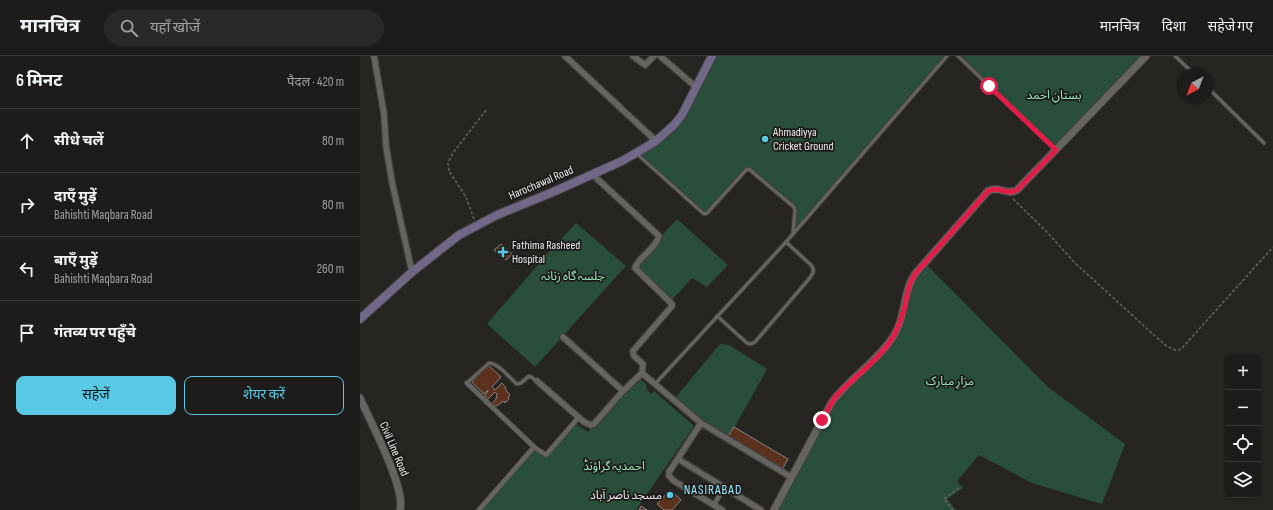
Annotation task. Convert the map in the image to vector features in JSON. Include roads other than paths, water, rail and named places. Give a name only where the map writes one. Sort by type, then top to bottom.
[{"type":"main road","name":"Harochawal Road","points":[[360,319],[412,272],[459,235],[497,215],[553,192],[636,153],[656,140],[678,120],[712,56]]},
{"type":"street","points":[[374,56],[384,114],[387,153],[412,272]]},
{"type":"street","points":[[565,56],[656,140]]},
{"type":"street","points":[[633,56],[645,65],[654,56]]},
{"type":"street","points":[[660,56],[696,87]]},
{"type":"street","points":[[774,510],[832,402],[894,337],[900,324],[911,279],[915,274],[988,191],[996,188],[1009,192],[1017,190],[1146,56]]},
{"type":"street","points":[[537,381],[588,424],[594,424],[623,391],[642,373],[643,364],[634,356],[633,351],[672,306],[670,302],[635,268],[637,263],[657,241],[659,236],[592,174]]},
{"type":"street","points":[[563,337],[623,391]]},
{"type":"street","points":[[642,373],[701,423],[791,477]]},
{"type":"street","points":[[467,384],[534,447],[546,455],[579,417]]},
{"type":"street","name":"Civil Line Road","points":[[360,398],[396,478],[401,500],[400,510]]},
{"type":"street","points":[[701,423],[670,472],[669,476],[674,481],[722,510]]},
{"type":"street","points":[[479,510],[534,447]]},
{"type":"street","points":[[678,459],[761,510]]},
{"type":"street","points":[[714,505],[724,488]]},
{"type":"lane","points":[[655,384],[786,242],[947,56]]},
{"type":"lane","points":[[958,56],[1056,150]]},
{"type":"lane","points":[[1176,56],[1188,68]]},
{"type":"lane","points":[[1213,93],[1264,143]]},
{"type":"lane","points":[[636,153],[704,214],[707,213],[746,170],[749,169],[795,209],[793,234]]},
{"type":"lane","points":[[717,316],[747,343],[751,344],[755,342],[814,271],[814,268],[786,242]]},
{"type":"lane","points":[[467,384],[489,363],[493,363],[499,367],[517,384],[521,383],[529,376],[537,381]]},
{"type":"place","name":"Ahmadiyya Cricket Ground","points":[[765,139]]},
{"type":"place","name":"Fathima Rasheed Hospital","points":[[503,252]]},
{"type":"place","name":"مسجد ناصر آباد","points":[[670,495]]},
{"type":"district","name":"NASIRABAD","points":[[713,490]]},
{"type":"park label","name":"بستانِ احمد","points":[[1054,95]]},
{"type":"park label","name":"جلسہ گاہ زنانہ","points":[[573,276]]},
{"type":"park label","name":"مزارِ مبارک","points":[[950,381]]},
{"type":"park label","name":"احمدیہ گراؤنڈ","points":[[614,466]]}]
